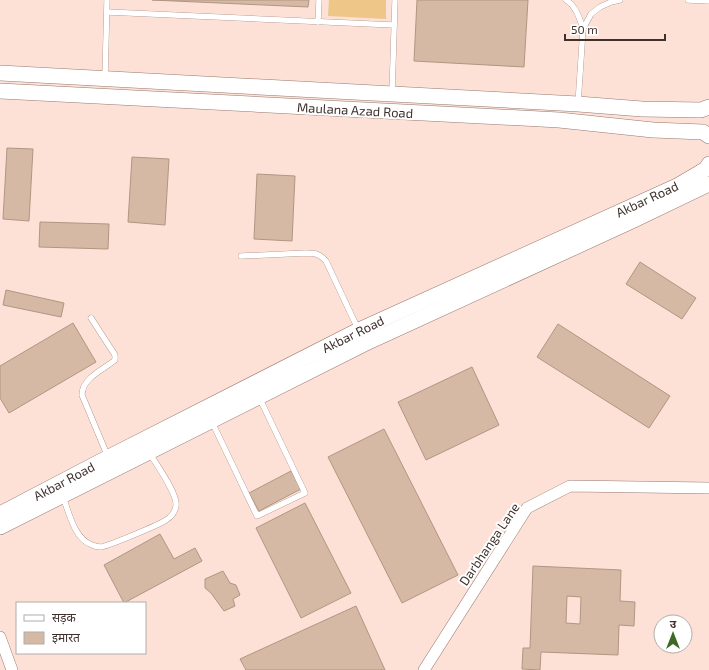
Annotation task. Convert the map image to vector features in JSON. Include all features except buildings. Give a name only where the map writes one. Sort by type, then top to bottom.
[{"type":"main road","name":"Maulana Azad Road","points":[[0,73],[578,104],[642,109],[701,110],[709,107]]},
{"type":"main road","name":"Maulana Azad Road","points":[[0,91],[559,120],[653,130],[703,132],[709,136]]},
{"type":"main road","name":"Akbar Road","points":[[0,514],[109,457],[679,185],[706,169],[709,164]]},
{"type":"main road","name":"Akbar Road","points":[[0,527],[259,397],[361,337],[627,224],[709,184]]},
{"type":"street","name":"Darbhanga Lane","points":[[424,670],[527,508],[570,486],[709,488]]},
{"type":"street","points":[[0,637],[12,670]]},
{"type":"lane","points":[[105,78],[108,0]]},
{"type":"lane","points":[[318,22],[319,0]]},
{"type":"lane","points":[[392,94],[395,0]]},
{"type":"lane","points":[[566,0],[570,2],[578,14],[583,29],[578,104]]},
{"type":"lane","points":[[583,29],[592,14],[600,7],[610,2],[620,0]]},
{"type":"lane","points":[[688,0],[709,1]]},
{"type":"lane","points":[[107,12],[394,26]]},
{"type":"lane","points":[[241,256],[306,253],[321,255],[326,261],[361,337]]},
{"type":"lane","points":[[91,318],[115,355],[115,360],[90,378],[82,389],[82,395],[109,457]]},
{"type":"lane","points":[[212,421],[257,516],[305,493],[259,397]]},
{"type":"lane","points":[[62,495],[76,530],[82,540],[92,545],[101,547],[165,521],[174,514],[176,496],[149,452]]},
{"type":"shaded area","points":[[329,0],[386,0],[386,19],[328,16]]}]
